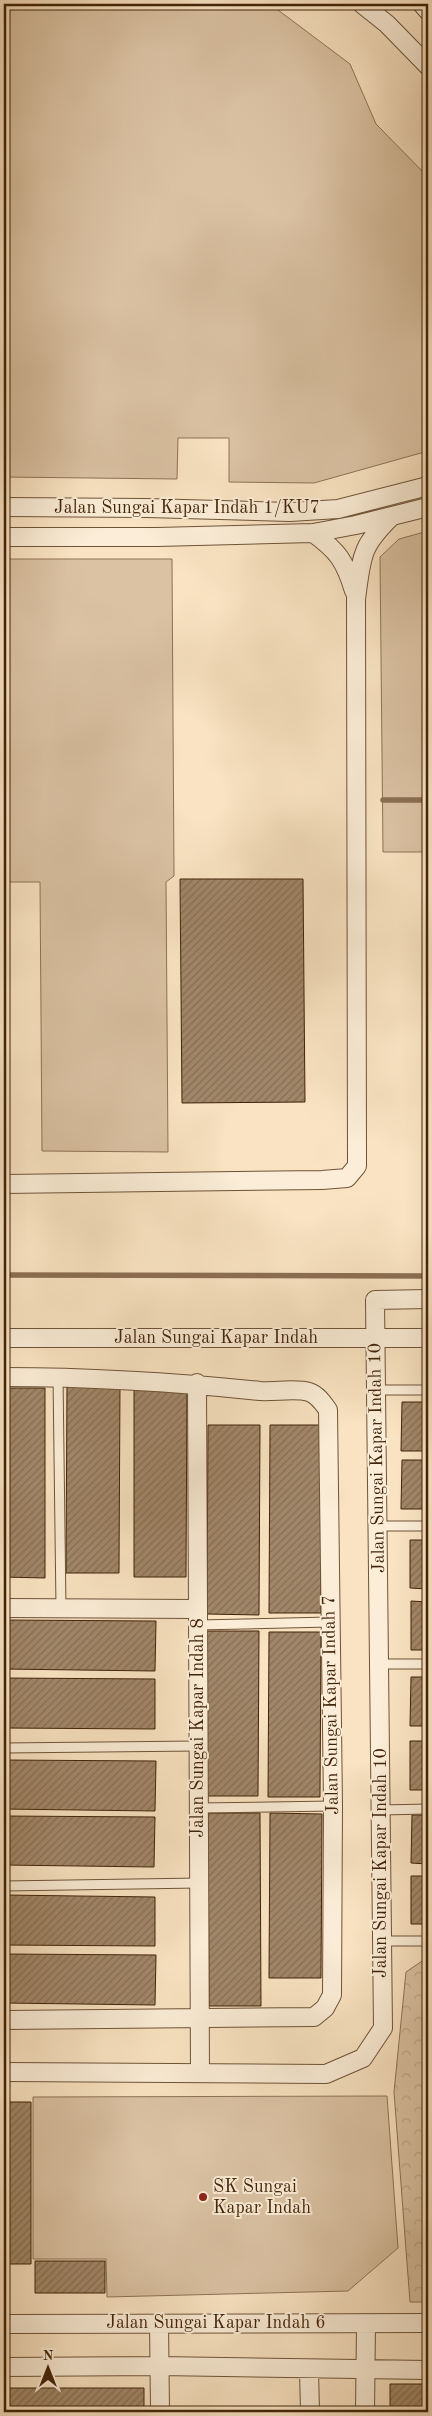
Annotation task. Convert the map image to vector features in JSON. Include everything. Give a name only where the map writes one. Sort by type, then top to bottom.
[{"type":"street","points":[[362,4],[387,24],[428,66]]},
{"type":"street","points":[[422,4],[428,11]]},
{"type":"street","name":"Jalan Sungai Kapar Indah 1/KU7","points":[[4,507],[148,508],[290,512],[338,509],[428,486]]},
{"type":"street","name":"Jalan Sungai Kapar Indah 1/KU7","points":[[4,537],[157,538],[313,533],[428,507]]},
{"type":"street","points":[[4,1184],[322,1180],[347,1178],[357,1166],[356,599],[364,548],[374,533],[392,516]]},
{"type":"street","points":[[313,533],[329,545],[347,566],[356,599]]},
{"type":"street","name":"Jalan Sungai Kapar Indah 10","points":[[4,2072],[326,2074],[363,2058],[383,2028],[375,1300],[428,1300]]},
{"type":"street","name":"Jalan Sungai Kapar Indah","points":[[4,1338],[428,1338]]},
{"type":"street","name":"Jalan Sungai Kapar Indah 7","points":[[4,1377],[58,1377],[197,1383],[262,1391],[309,1392],[321,1400],[328,1410],[333,1806],[332,1995],[325,2008],[314,2017],[4,2020]]},
{"type":"street","name":"Jalan Sungai Kapar Indah 8","points":[[197,1383],[200,2073]]},
{"type":"street","points":[[4,1608],[61,1608],[198,1617]]},
{"type":"street","points":[[159,2323],[160,2412]]},
{"type":"street","name":"Jalan Sungai Kapar Indah 6","points":[[4,2324],[428,2323]]},
{"type":"street","points":[[365,2412],[366,2324]]},
{"type":"street","points":[[4,2367],[159,2366],[428,2370]]},
{"type":"street","points":[[309,2369],[310,2412]]},
{"type":"lane","points":[[58,1377],[61,1608]]},
{"type":"lane","points":[[377,1390],[428,1390]]},
{"type":"lane","points":[[378,1526],[428,1526]]},
{"type":"lane","points":[[198,1617],[330,1622]]},
{"type":"lane","points":[[379,1664],[428,1664]]},
{"type":"lane","points":[[4,1748],[198,1746]]},
{"type":"lane","points":[[199,1808],[333,1806]]},
{"type":"lane","points":[[381,1810],[428,1809]]},
{"type":"lane","points":[[4,1886],[199,1883]]},
{"type":"lane","points":[[381,1941],[428,1941]]},
{"type":"green space","points":[[4,4],[270,4],[350,64],[376,124],[428,177],[428,451],[314,483],[229,482],[229,438],[178,438],[177,479],[4,477]]},
{"type":"green space","points":[[428,531],[428,852],[383,852],[380,557],[399,539]]},
{"type":"green space","points":[[4,559],[172,559],[174,876],[166,882],[168,1152],[42,1151],[40,882],[4,882]]},
{"type":"green space","points":[[428,1957],[428,2302],[410,2302],[394,2092],[406,1972]]},
{"type":"green space","name":"SK Sungai Kapar Indah","points":[[387,2096],[398,2248],[348,2291],[107,2297],[106,2259],[33,2259],[33,2097]]},
{"type":"building","points":[[180,879],[303,879],[305,1102],[182,1103]]},
{"type":"building","points":[[67,1383],[120,1383],[119,1573],[66,1573]]},
{"type":"building","points":[[134,1387],[187,1387],[186,1577],[134,1577]]},
{"type":"building","points":[[4,1388],[45,1388],[45,1578],[4,1577]]},
{"type":"building","points":[[402,1402],[428,1402],[428,1451],[401,1451]]},
{"type":"building","points":[[208,1425],[260,1425],[259,1615],[207,1614]]},
{"type":"building","points":[[270,1425],[321,1425],[321,1613],[269,1613]]},
{"type":"building","points":[[402,1460],[428,1460],[428,1509],[401,1509]]},
{"type":"building","points":[[410,1540],[428,1540],[428,1589],[410,1588]]},
{"type":"building","points":[[411,1601],[428,1602],[428,1650],[411,1650]]},
{"type":"building","points":[[4,1620],[156,1621],[155,1671],[4,1669]]},
{"type":"building","points":[[207,1631],[259,1631],[258,1796],[207,1796]]},
{"type":"building","points":[[269,1632],[321,1632],[320,1797],[268,1797]]},
{"type":"building","points":[[411,1677],[428,1677],[428,1726],[410,1726]]},
{"type":"building","points":[[4,1678],[155,1679],[155,1729],[4,1728]]},
{"type":"building","points":[[410,1741],[428,1741],[428,1790],[410,1790]]},
{"type":"building","points":[[4,1760],[156,1761],[155,1811],[4,1809]]},
{"type":"building","points":[[208,1813],[260,1813],[261,2006],[209,2006]]},
{"type":"building","points":[[270,1813],[322,1814],[321,1978],[269,1978]]},
{"type":"building","points":[[412,1815],[428,1815],[428,1864],[411,1863]]},
{"type":"building","points":[[4,1816],[155,1817],[154,1867],[4,1865]]},
{"type":"building","points":[[411,1876],[428,1876],[428,1924],[411,1924]]},
{"type":"building","points":[[4,1895],[155,1897],[155,1946],[4,1945]]},
{"type":"building","points":[[4,1954],[156,1955],[155,2005],[4,2003]]},
{"type":"building","points":[[4,2102],[31,2102],[31,2264],[4,2264]]},
{"type":"building","points":[[35,2261],[105,2261],[105,2293],[35,2293]]},
{"type":"building","points":[[390,2384],[428,2384],[428,2412],[390,2412]]},
{"type":"building","points":[[4,2388],[144,2388],[144,2412],[4,2412]]},
{"type":"waterway","points":[[383,800],[428,800]]},
{"type":"waterway","points":[[4,1275],[428,1276]]},
{"type":"place","name":"SK Sungai Kapar Indah","points":[[203,2197]]}]
